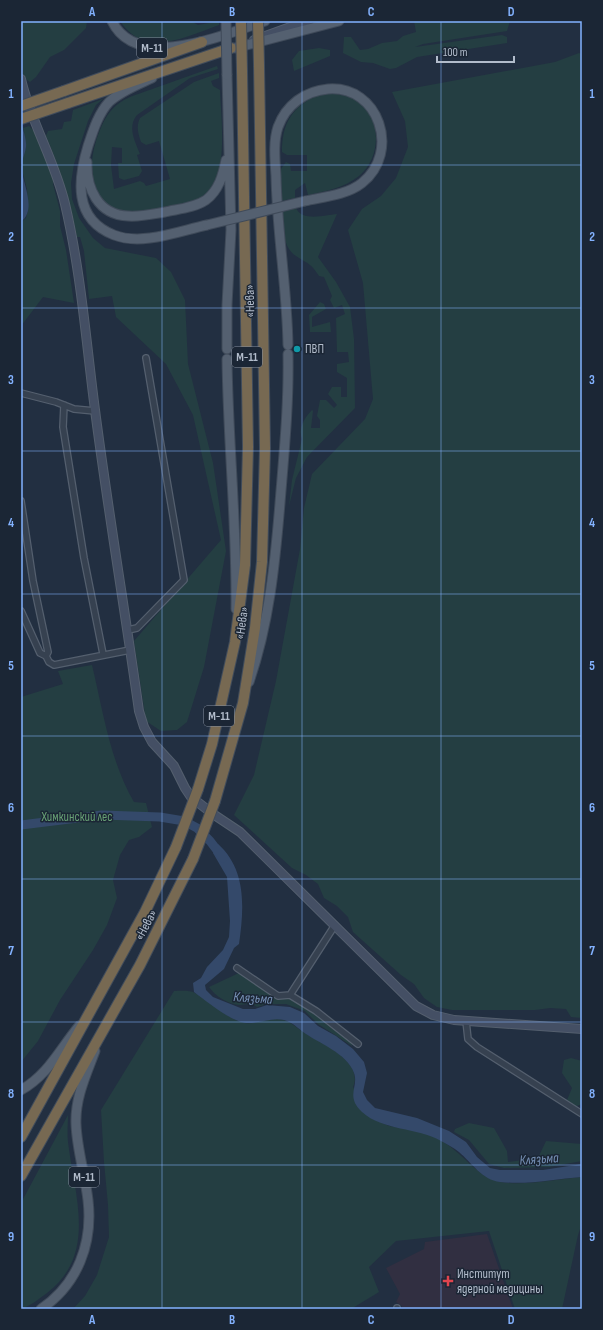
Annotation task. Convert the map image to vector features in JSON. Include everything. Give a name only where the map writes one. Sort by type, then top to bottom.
[{"type":"highway","name":"«Нева»","points":[[21,1137],[145,912],[176,847],[198,789],[214,737],[235,642],[245,565],[248,447],[241,21]]},
{"type":"highway","name":"«Нева»","points":[[21,1176],[147,952],[193,859],[215,801],[243,703],[255,628],[262,562],[264,501],[263,253],[258,21]]},
{"type":"highway","points":[[21,106],[202,42]]},
{"type":"highway","points":[[21,119],[231,48]]},
{"type":"main road","name":"М-11","points":[[112,21],[121,34],[130,41],[141,46],[164,48],[202,42]]},
{"type":"main road","name":"М-11","points":[[226,21],[231,230],[226,305],[228,406],[237,562],[235,642]]},
{"type":"main road","points":[[202,42],[265,21]]},
{"type":"main road","points":[[231,48],[339,21]]},
{"type":"main road","name":"М-11","points":[[172,69],[125,91],[109,103],[99,116],[88,146],[83,163],[80,189],[87,212],[104,230],[119,236],[141,238],[206,225],[304,201],[351,189],[362,183],[376,167],[382,147],[382,134],[379,122],[372,108],[363,99],[354,94],[332,89],[320,90],[305,95],[293,104],[284,115],[278,128],[276,146],[276,202],[287,305],[289,392],[275,559],[261,643],[243,703]]},
{"type":"main road","name":"М-11","points":[[88,146],[88,181],[94,197],[108,210],[117,214],[136,216],[185,208],[206,199],[214,191],[223,175],[229,140]]},
{"type":"main road","points":[[21,1090],[36,1080],[48,1069],[67,1040],[90,1012]]},
{"type":"main road","name":"М-11","points":[[41,1309],[56,1298],[75,1274],[83,1257],[87,1239],[89,1220],[88,1200],[78,1147],[76,1123],[80,1090],[102,1032]]},
{"type":"street","points":[[231,48],[307,21]]},
{"type":"street","points":[[21,79],[35,124],[56,172],[66,206],[79,282],[95,410],[139,711],[144,727],[152,742],[174,766],[191,797],[240,832],[416,1006],[433,1015],[466,1021],[582,1029]]},
{"type":"street","points":[[128,630],[137,628],[184,580],[146,358]]},
{"type":"street","points":[[21,392],[64,405],[74,410],[95,410]]},
{"type":"street","points":[[64,405],[63,427],[84,558],[103,654]]},
{"type":"street","points":[[21,501],[33,581],[48,652],[46,656],[48,662],[54,665],[103,654],[130,650]]},
{"type":"street","points":[[21,611],[40,653],[46,656]]},
{"type":"street","points":[[290,995],[335,925]]},
{"type":"street","points":[[237,968],[278,996],[290,995],[316,1011],[358,1044]]},
{"type":"street","points":[[466,1021],[468,1039],[477,1047],[582,1114]]},
{"type":"shaded area","name":"Институт ядерной медицины","points":[[487,1234],[513,1309],[401,1309],[402,1306],[396,1302],[400,1294],[386,1268],[424,1249],[425,1242]]},
{"type":"green space","points":[[21,21],[87,21],[86,28],[64,50],[50,57],[36,77],[30,82],[23,77]]},
{"type":"green space","points":[[120,21],[191,21],[198,25],[219,21],[219,25],[179,39],[166,42],[153,42],[141,39],[130,33]]},
{"type":"green space","points":[[414,21],[510,21],[507,31],[423,44],[415,47],[502,35],[507,37],[507,43],[417,57],[396,68],[390,69],[373,63],[361,62],[343,53],[344,37],[351,37],[360,50],[368,49],[382,43],[397,41],[403,36],[416,32]]},
{"type":"green space","points":[[319,48],[330,50],[330,56],[294,71],[292,60],[299,51]]},
{"type":"green space","points":[[579,53],[582,54],[582,1018],[571,1017],[566,1009],[550,1008],[535,1010],[452,1010],[437,1007],[424,998],[414,984],[401,975],[353,932],[348,917],[337,906],[324,898],[318,884],[306,875],[292,868],[234,815],[254,775],[276,681],[300,549],[304,508],[312,474],[365,419],[373,399],[363,283],[348,230],[362,209],[381,196],[396,178],[408,147],[405,121],[392,92],[555,62]]},
{"type":"green space","points":[[217,66],[218,69],[190,78],[137,115],[132,129],[140,154],[137,155],[142,171],[139,176],[124,180],[119,178],[118,163],[122,163],[122,148],[112,147],[111,165],[114,189],[140,181],[146,186],[170,179],[159,141],[146,145],[141,142],[138,130],[140,118],[194,82],[219,73],[219,78],[211,81],[213,86],[220,90],[222,152],[217,175],[209,191],[198,199],[192,201],[141,212],[127,212],[114,208],[105,203],[98,195],[94,186],[92,164],[96,141],[103,123],[113,108],[131,97]]},
{"type":"green space","points":[[319,94],[334,94],[349,97],[360,103],[368,111],[376,133],[376,145],[373,157],[359,176],[347,183],[335,188],[308,195],[305,183],[295,190],[295,198],[281,201],[280,170],[286,162],[290,164],[291,171],[307,171],[307,155],[287,155],[282,152],[282,142],[287,124],[295,110]]},
{"type":"green space","points":[[103,99],[96,105],[88,121],[74,164],[71,183],[72,199],[79,218],[93,238],[105,248],[156,258],[171,272],[185,300],[188,364],[213,463],[226,551],[204,667],[187,722],[177,730],[161,731],[146,721],[134,641],[221,540],[193,415],[166,364],[116,317],[112,296],[89,299],[84,251],[80,237],[77,237],[64,185],[46,136],[48,131],[62,129],[64,122],[71,121],[73,110]]},
{"type":"green space","points":[[29,126],[34,131],[54,179],[53,184],[60,211],[60,226],[66,250],[74,303],[43,297],[21,326],[21,222],[26,218],[28,210],[27,189],[22,170],[22,158],[26,147],[23,128]]},
{"type":"green space","points":[[296,208],[303,215],[314,217],[337,214],[318,257],[336,282],[350,307],[354,339],[355,408],[307,457],[296,478],[289,506],[292,480],[302,439],[302,424],[306,416],[312,410],[311,428],[320,428],[320,420],[317,416],[320,400],[326,400],[334,408],[337,405],[328,394],[332,387],[341,387],[341,397],[347,397],[347,378],[337,372],[337,364],[349,362],[348,352],[337,352],[336,318],[345,314],[342,305],[334,308],[330,300],[332,296],[324,277],[319,276],[311,266],[291,252],[286,242],[283,230],[282,212]]},
{"type":"green space","points":[[320,302],[324,304],[326,309],[312,317],[312,327],[330,322],[331,332],[310,332],[309,315]]},
{"type":"green space","name":"Химкинский лес","points":[[92,665],[108,735],[119,770],[134,802],[146,803],[152,827],[139,837],[129,840],[120,855],[113,880],[117,898],[107,925],[93,950],[60,1000],[38,1041],[21,1062],[21,697],[63,684],[58,671]]},
{"type":"green space","points":[[241,972],[275,995],[289,997],[323,1018],[351,1041],[352,1046],[318,1024],[305,1011],[286,1004],[267,1004],[257,1007],[250,1004],[235,1004],[218,996],[209,987]]},
{"type":"green space","points":[[174,991],[193,992],[201,996],[225,1014],[245,1023],[275,1019],[290,1023],[331,1048],[347,1062],[353,1070],[355,1078],[353,1087],[369,1110],[379,1121],[393,1127],[413,1130],[435,1137],[448,1145],[477,1170],[492,1179],[500,1182],[520,1183],[582,1177],[582,1223],[562,1309],[515,1309],[489,1231],[396,1241],[369,1267],[379,1292],[351,1309],[73,1309],[85,1296],[97,1275],[109,1237],[101,1110]]},
{"type":"green space","points":[[571,1058],[582,1061],[582,1104],[577,1106],[570,1105],[567,1100],[572,1088],[562,1073],[564,1060]]},
{"type":"green space","points":[[68,1115],[68,1142],[79,1222],[78,1242],[73,1260],[63,1277],[47,1293],[21,1309],[21,1203]]},
{"type":"green space","points":[[469,1123],[494,1128],[507,1151],[508,1162],[538,1158],[546,1141],[582,1144],[582,1161],[549,1167],[504,1168],[489,1164],[469,1140],[454,1132],[455,1129]]},
{"type":"water","points":[[21,123],[26,144],[22,169],[29,204],[26,217],[21,222]]},
{"type":"water","points":[[218,844],[227,854],[239,878],[242,917],[239,944],[234,948],[224,969],[205,985],[206,990],[213,997],[243,1009],[255,1009],[267,1005],[290,1007],[304,1013],[318,1026],[336,1036],[353,1049],[364,1062],[367,1073],[363,1092],[367,1100],[375,1108],[417,1118],[449,1131],[466,1142],[477,1157],[490,1168],[500,1170],[543,1170],[582,1164],[582,1177],[521,1183],[494,1181],[483,1175],[459,1152],[443,1142],[421,1133],[380,1123],[362,1112],[354,1101],[354,1073],[345,1060],[332,1049],[285,1020],[274,1019],[252,1023],[240,1022],[219,1010],[194,992],[193,983],[201,978],[207,967],[223,950],[229,937],[230,921],[227,877],[213,853]]},
{"type":"waterway","name":"Клязьма","points":[[21,825],[102,815],[160,817],[184,821],[197,828],[210,841],[223,858]]},
{"type":"place","name":"ПВП","points":[[297,349]]},
{"type":"place","name":"Институт ядерной медицины","points":[[448,1281]]}]
